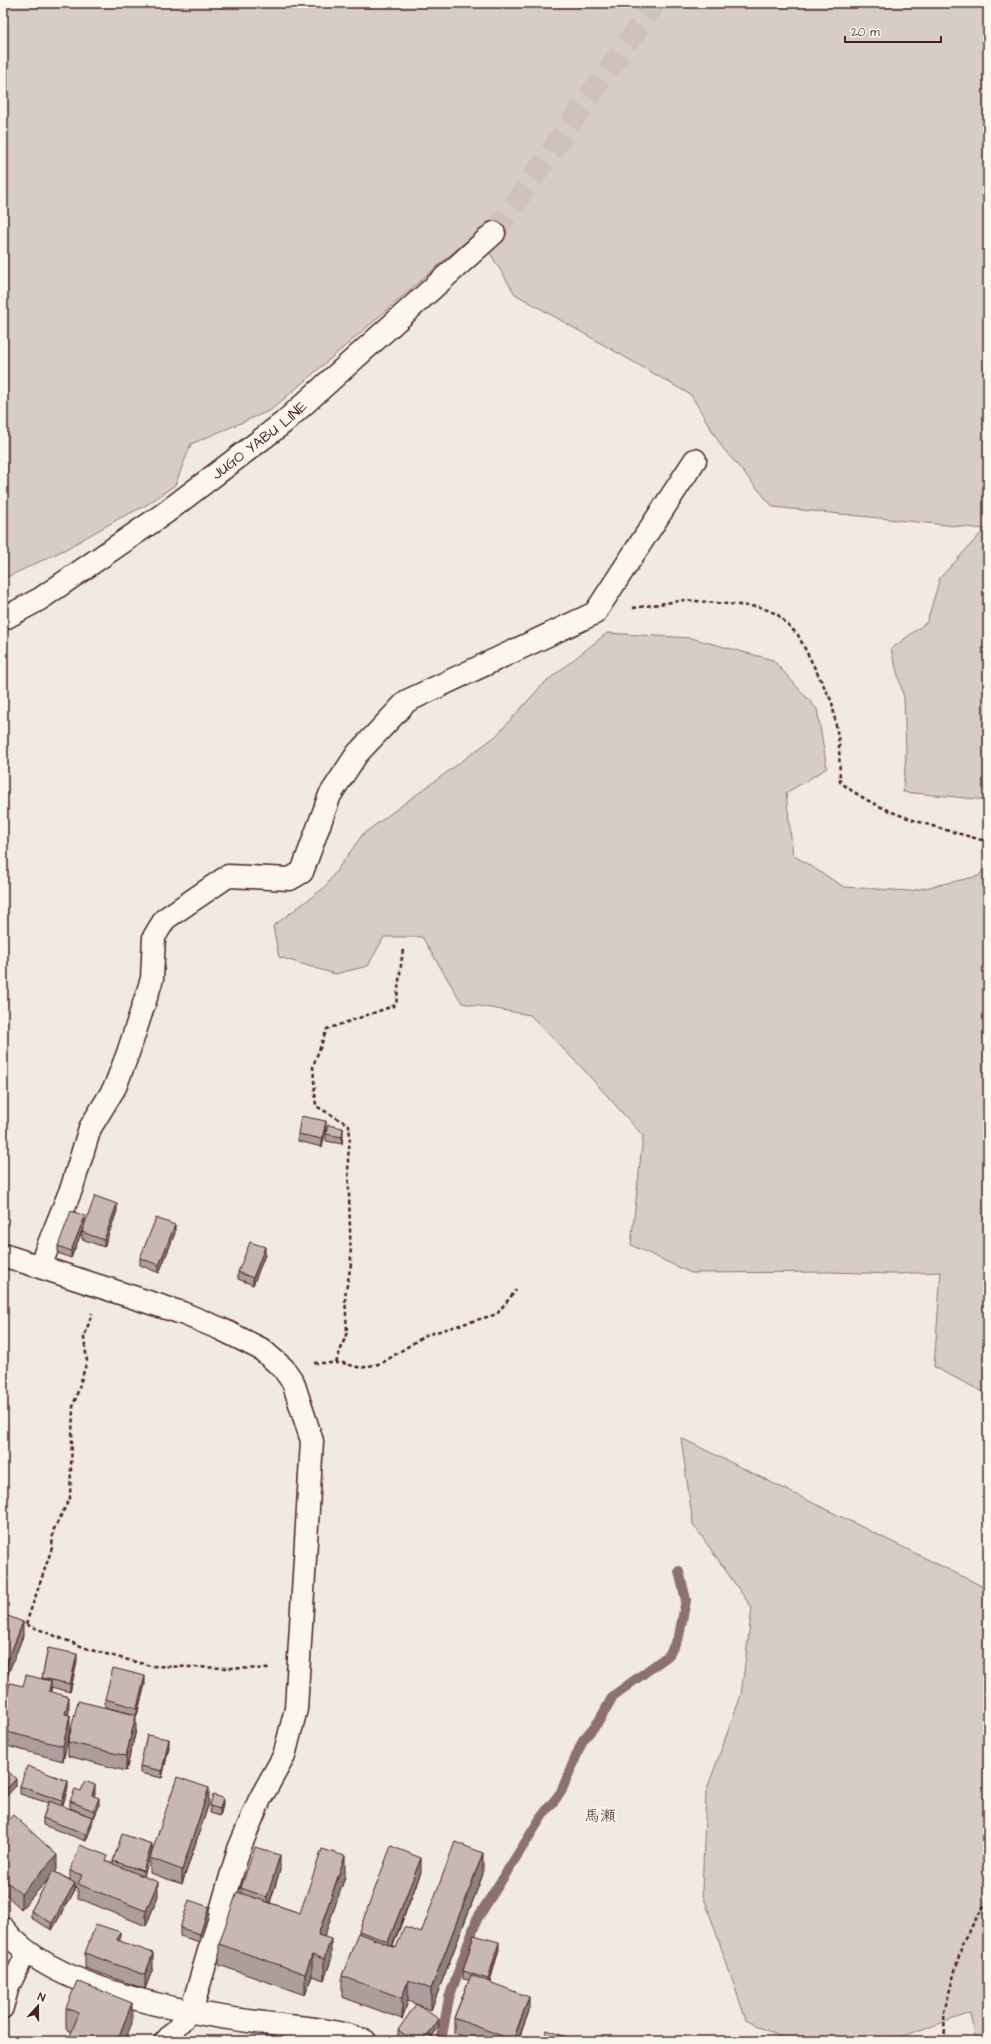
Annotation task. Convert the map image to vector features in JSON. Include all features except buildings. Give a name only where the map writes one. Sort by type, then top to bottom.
[{"type":"street","name":"JUGO YABU LINE","points":[[3,619],[40,599],[165,513],[283,423],[494,233]]},
{"type":"street","points":[[40,1266],[72,1187],[90,1128],[115,1087],[128,1053],[152,979],[154,937],[165,918],[228,876],[290,879],[302,872],[330,795],[357,754],[407,701],[595,613],[695,460]]},
{"type":"street","points":[[3,1255],[182,1313],[221,1329],[260,1349],[283,1368],[293,1382],[312,1441],[296,1709],[284,1756],[260,1799],[238,1850],[191,2012]]},
{"type":"street","points":[[3,1928],[35,1957],[77,1979],[157,2005],[217,2018],[337,2033],[365,2041]]},
{"type":"lane","points":[[3,2009],[9,1988],[27,1951]]},
{"type":"lane","points":[[164,2041],[191,2012]]},
{"type":"path","points":[[595,613],[685,600],[760,607],[778,614],[798,635],[832,702],[839,743],[840,782],[853,792],[894,814],[985,841]]},
{"type":"path","points":[[336,1363],[347,1332],[345,1296],[351,1264],[348,1159],[350,1137],[348,1125],[316,1106],[313,1066],[327,1029],[396,1005],[403,949]]},
{"type":"path","points":[[26,1624],[52,1548],[53,1532],[70,1498],[73,1408],[87,1361],[84,1338],[100,1286]]},
{"type":"path","points":[[277,1364],[343,1363],[361,1368],[382,1363],[426,1335],[498,1314],[516,1290]]},
{"type":"path","points":[[18,1621],[91,1650],[151,1666],[268,1669],[298,1675]]},
{"type":"path","points":[[945,2041],[944,2012],[963,1941],[988,1899]]},
{"type":"shaded area","points":[[3,3],[988,3],[988,800],[903,792],[906,753],[904,698],[891,649],[927,622],[940,578],[985,529],[773,507],[722,447],[691,395],[515,294],[477,232],[271,410],[191,444],[175,485],[145,506],[120,518],[64,550],[3,579]]},
{"type":"shaded area","points":[[607,633],[691,638],[773,660],[817,709],[827,768],[786,793],[793,855],[844,887],[911,891],[979,876],[988,861],[988,1390],[985,1393],[934,1367],[941,1272],[895,1274],[831,1272],[691,1273],[631,1245],[643,1136],[584,1070],[530,1015],[462,1003],[422,937],[384,937],[368,966],[335,974],[279,957],[273,926],[324,888],[363,834],[496,736],[543,684]]},
{"type":"shaded area","points":[[681,1438],[988,1589],[988,2041],[976,2041],[971,2013],[906,2035],[876,2041],[788,2041],[746,2020],[702,1892],[706,1792],[741,1695],[752,1608],[693,1524]]},
{"type":"waterway","points":[[441,2041],[449,1998],[477,1919],[542,1816],[561,1792],[583,1740],[599,1721],[613,1696],[669,1655],[679,1636],[686,1600],[679,1571]]},
{"type":"tunnel","points":[[494,233],[655,3]]},
{"type":"district","name":"馬瀬","points":[[600,1815]]}]
